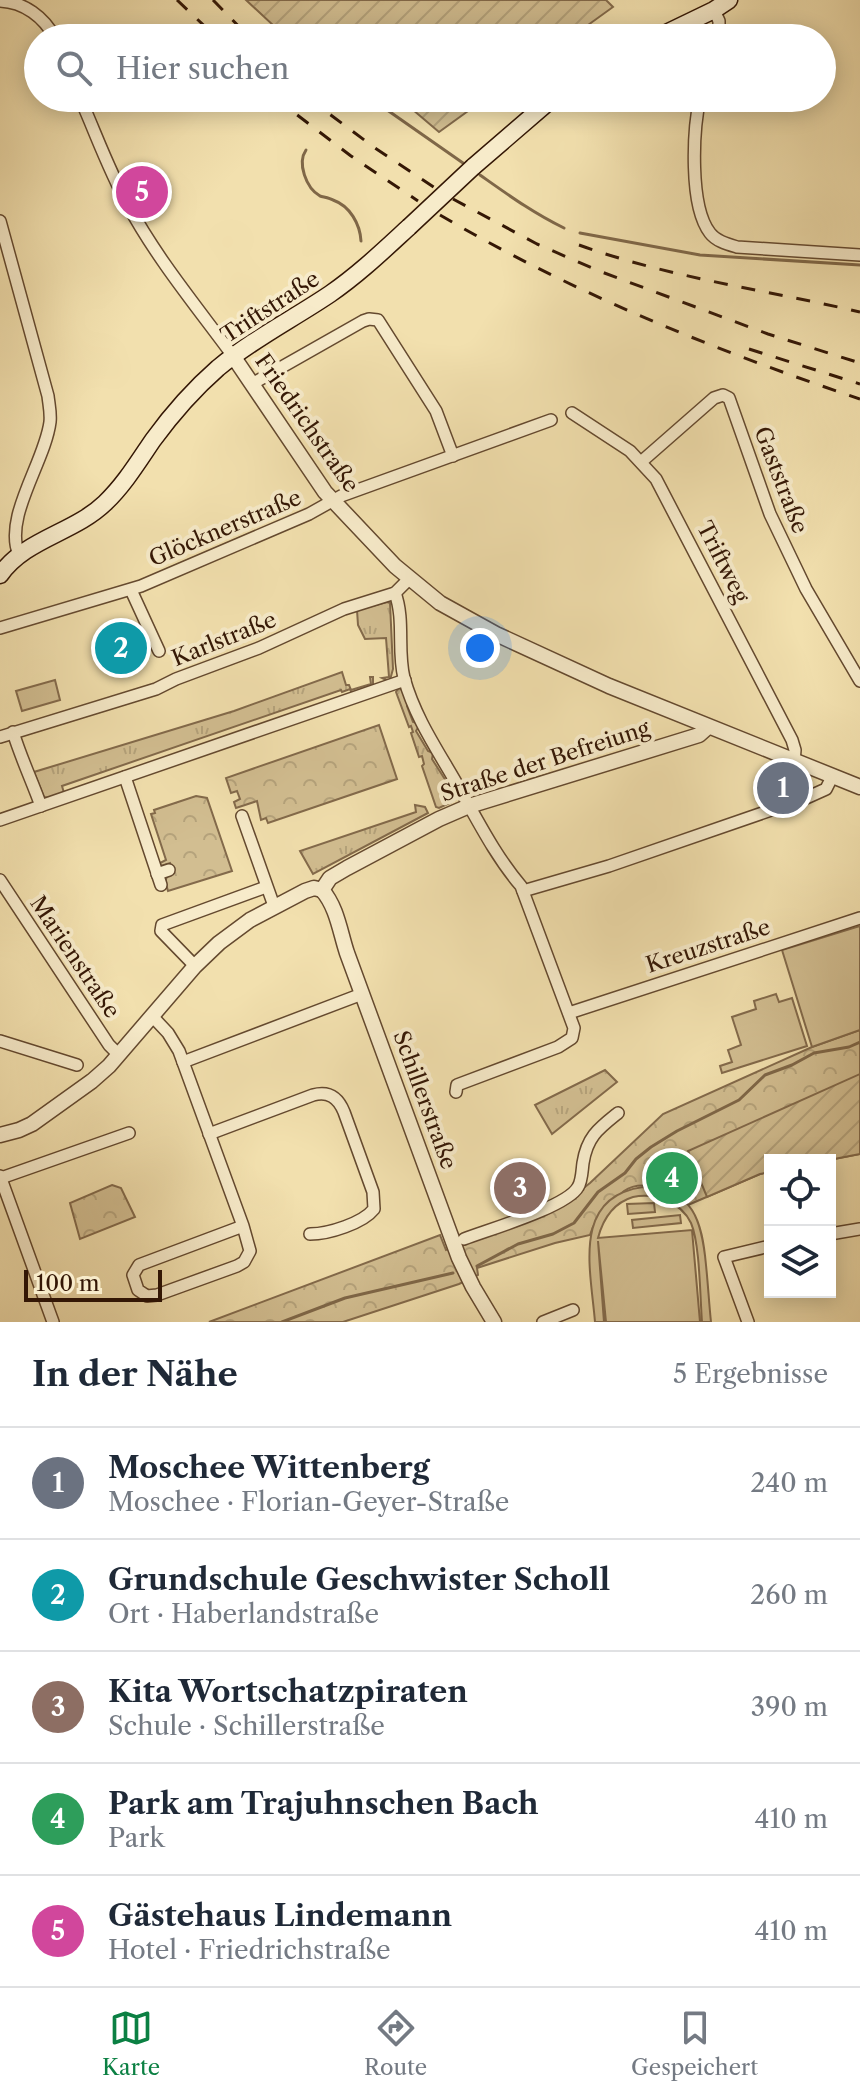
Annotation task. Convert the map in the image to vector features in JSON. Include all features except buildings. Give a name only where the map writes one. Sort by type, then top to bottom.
[{"type":"main road","points":[[685,24],[729,0]]},
{"type":"main road","name":"Triftstraße","points":[[0,575],[19,555],[73,527],[104,504],[179,407],[216,369],[344,284],[537,112]]},
{"type":"street","points":[[0,1],[15,3],[46,24]]},
{"type":"street","points":[[714,10],[719,24]]},
{"type":"street","name":"Friedrichstraße","points":[[86,112],[120,189],[154,247],[233,356],[315,479],[332,501],[409,579],[451,609],[496,634],[609,686],[860,787]]},
{"type":"street","points":[[698,112],[696,174],[700,210],[711,235],[737,247],[860,255]]},
{"type":"street","points":[[0,221],[50,410],[45,442],[15,527],[15,545],[19,555]]},
{"type":"street","points":[[252,384],[363,321],[378,320],[436,411],[453,456]]},
{"type":"street","name":"Gaststraße","points":[[641,462],[714,398],[723,395],[729,398],[770,514],[806,589],[859,676]]},
{"type":"street","name":"Triftweg","points":[[572,413],[617,441],[656,479],[792,740],[794,762]]},
{"type":"street","name":"Glöcknerstraße","points":[[0,628],[131,590],[309,514],[332,501],[551,420]]},
{"type":"street","name":"Karlstraße","points":[[0,737],[156,689],[241,656],[344,609],[395,593],[409,579]]},
{"type":"street","points":[[131,590],[159,651]]},
{"type":"street","points":[[395,593],[405,680],[423,727],[507,870],[523,891],[574,1028],[572,1038],[567,1042],[457,1085],[456,1092]]},
{"type":"street","points":[[0,820],[405,680]]},
{"type":"street","name":"Straße der Befreiung","points":[[0,1135],[32,1124],[92,1081],[119,1055],[195,966],[231,933],[274,906],[310,888],[322,890],[330,878],[469,806],[699,735],[708,727]]},
{"type":"street","points":[[13,732],[41,806]]},
{"type":"street","points":[[125,777],[162,876]]},
{"type":"street","points":[[523,891],[609,866],[810,796],[826,789],[832,777]]},
{"type":"street","points":[[242,816],[274,906]]},
{"type":"street","name":"Marienstraße","points":[[0,880],[119,1055]]},
{"type":"street","points":[[195,966],[164,935],[162,925],[266,887]]},
{"type":"street","name":"Schillerstraße","points":[[322,890],[332,905],[459,1258],[494,1322]]},
{"type":"street","name":"Kreuzstraße","points":[[569,1013],[860,918]]},
{"type":"street","points":[[183,1062],[362,994]]},
{"type":"street","points":[[152,1016],[172,1038],[183,1062],[243,1226],[250,1251],[244,1262],[152,1296],[138,1290],[133,1275],[139,1265],[243,1226]]},
{"type":"street","points":[[0,1041],[77,1065]]},
{"type":"street","points":[[209,1134],[318,1094],[332,1095],[339,1101],[373,1192],[374,1209],[364,1219],[323,1234],[310,1234]]},
{"type":"street","points":[[464,1239],[563,1201],[579,1186],[585,1148],[591,1137],[618,1113]]},
{"type":"street","points":[[53,1322],[0,1177],[129,1133]]},
{"type":"street","points":[[836,1233],[860,1229]]},
{"type":"street","points":[[748,1322],[724,1257],[764,1247]]},
{"type":"street","points":[[543,1322],[573,1310]]},
{"type":"green space","points":[[246,0],[606,0],[613,7],[589,24],[272,24]]},
{"type":"green space","points":[[415,112],[467,112],[439,132]]},
{"type":"green space","points":[[390,603],[393,669],[388,681],[382,678],[389,677],[386,638],[365,639],[358,625],[357,610]]},
{"type":"green space","points":[[342,672],[351,690],[371,684],[370,677],[373,677],[373,687],[352,694],[350,689],[341,690],[62,786],[64,793],[48,798],[44,797],[34,772],[234,711]]},
{"type":"green space","points":[[55,680],[60,700],[22,711],[16,691]]},
{"type":"green space","points":[[399,688],[409,702],[407,706],[413,722],[419,726],[416,731],[428,751],[433,753],[432,759],[455,795],[452,802],[439,808],[436,807],[422,766],[422,756],[419,757],[411,726],[396,692]]},
{"type":"green space","points":[[379,725],[397,779],[268,823],[266,818],[261,820],[257,801],[236,808],[234,802],[240,799],[237,791],[231,793],[226,778]]},
{"type":"green space","points":[[196,796],[207,798],[232,871],[168,891],[166,880],[172,872],[170,863],[161,866],[160,863],[166,860],[151,814],[155,813],[154,810]]},
{"type":"green space","points":[[415,805],[425,807],[428,813],[313,874],[300,851],[416,812]]},
{"type":"green space","points":[[860,926],[860,1030],[812,1047],[782,950]]},
{"type":"green space","points":[[776,994],[779,1002],[792,998],[807,1046],[722,1073],[720,1066],[732,1062],[728,1050],[741,1045],[732,1017],[756,1009],[754,1001]]},
{"type":"green space","points":[[860,1030],[860,1154],[836,1159],[836,1154],[764,1154],[764,1173],[688,1205],[658,1188],[632,1187],[624,1191],[598,1219],[590,1235],[477,1268],[478,1275],[459,1284],[343,1322],[209,1322],[440,1235],[446,1250],[563,1204],[590,1183],[663,1114],[812,1047]]},
{"type":"green space","points":[[605,1070],[617,1082],[552,1134],[535,1105]]},
{"type":"green space","points":[[860,1074],[860,1154],[836,1159],[836,1154],[764,1154],[764,1173],[707,1197],[688,1151]]},
{"type":"green space","points":[[112,1185],[121,1188],[135,1217],[80,1239],[70,1203]]},
{"type":"green space","points":[[643,1187],[674,1194],[692,1210],[702,1235],[711,1322],[702,1322],[698,1257],[691,1223],[674,1204],[658,1197],[641,1196],[626,1200],[614,1208],[598,1238],[692,1230],[700,1322],[606,1322],[598,1241],[604,1322],[595,1322],[589,1260],[595,1221],[605,1205],[620,1194]]},
{"type":"green space","points":[[654,1203],[655,1212],[628,1214],[627,1204]]},
{"type":"green space","points":[[680,1215],[681,1223],[633,1228],[632,1220]]},
{"type":"waterway","points":[[390,112],[463,163]]},
{"type":"waterway","points":[[306,150],[302,162],[307,181],[320,196],[339,203],[349,211],[359,228],[361,241]]},
{"type":"waterway","points":[[480,175],[564,228]]},
{"type":"waterway","points":[[580,233],[700,255],[860,265]]},
{"type":"waterway","points":[[477,1266],[518,1244],[553,1234],[574,1223],[598,1192],[625,1173],[651,1147],[739,1100],[765,1075],[814,1053],[860,1042]]},
{"type":"waterway","points":[[282,1322],[345,1298],[453,1273]]},
{"type":"railway","points":[[177,0],[202,24]]},
{"type":"railway","points":[[213,0],[236,24]]},
{"type":"railway","points":[[293,112],[418,201]]},
{"type":"railway","points":[[327,112],[435,188]]},
{"type":"railway","points":[[453,199],[537,244],[599,271],[768,334],[860,363]]},
{"type":"railway","points":[[440,215],[541,270],[645,318],[751,361],[860,399]]},
{"type":"railway","points":[[579,245],[684,275],[860,312]]},
{"type":"railway","points":[[749,349],[860,384]]},
{"type":"place","name":"Gästehaus Lindemann","points":[[142,192]]},
{"type":"place","name":"Grundschule Geschwister Scholl","points":[[121,648]]},
{"type":"place","name":"Moschee Wittenberg","points":[[783,788]]},
{"type":"place","name":"Park am Trajuhnschen Bach","points":[[672,1178]]},
{"type":"place","name":"Kita Wortschatzpiraten","points":[[520,1188]]}]
